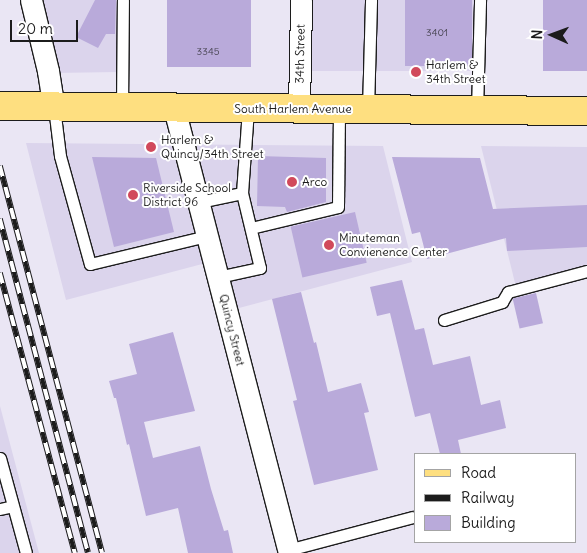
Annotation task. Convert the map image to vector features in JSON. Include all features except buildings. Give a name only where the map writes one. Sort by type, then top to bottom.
[{"type":"main road","name":"South Harlem Avenue","points":[[0,106],[587,111]]},
{"type":"street","points":[[31,0],[54,107]]},
{"type":"street","name":"34th Street","points":[[299,109],[300,0]]},
{"type":"street","name":"Quincy Street","points":[[174,108],[288,551]]},
{"type":"lane","points":[[122,108],[123,0]]},
{"type":"lane","points":[[368,109],[371,0]]},
{"type":"lane","points":[[477,110],[480,0]]},
{"type":"lane","points":[[54,107],[60,156],[90,264],[207,236]]},
{"type":"lane","points":[[218,277],[260,268],[242,194],[248,109]]},
{"type":"lane","points":[[251,228],[338,207],[340,109]]},
{"type":"lane","points":[[199,202],[242,194]]},
{"type":"lane","points":[[444,320],[502,302],[508,292],[587,271]]},
{"type":"lane","points":[[0,458],[26,553]]},
{"type":"lane","points":[[0,509],[13,506]]},
{"type":"lane","points":[[288,551],[413,517]]},
{"type":"shaded area","points":[[35,0],[120,0],[118,72],[53,73]]},
{"type":"shaded area","points":[[305,0],[476,0],[476,71],[305,71]]},
{"type":"shaded area","points":[[26,143],[383,146],[412,262],[220,313],[206,263],[66,300]]},
{"type":"shaded area","points":[[481,146],[587,147],[587,278],[518,295]]},
{"type":"shaded area","points":[[0,406],[39,553],[0,553]]},
{"type":"railway","points":[[0,166],[102,553]]},
{"type":"railway","points":[[0,219],[88,553]]},
{"type":"railway","points":[[0,273],[75,553]]},
{"type":"place","name":"Harlem & 34th Street","points":[[416,72]]},
{"type":"place","name":"Harlem & Quincy/34th Street","points":[[151,147]]},
{"type":"place","name":"Arco","points":[[292,182]]},
{"type":"place","name":"Riverside School District 96","points":[[133,195]]},
{"type":"place","name":"Minuteman Convienence Center","points":[[329,245]]}]
